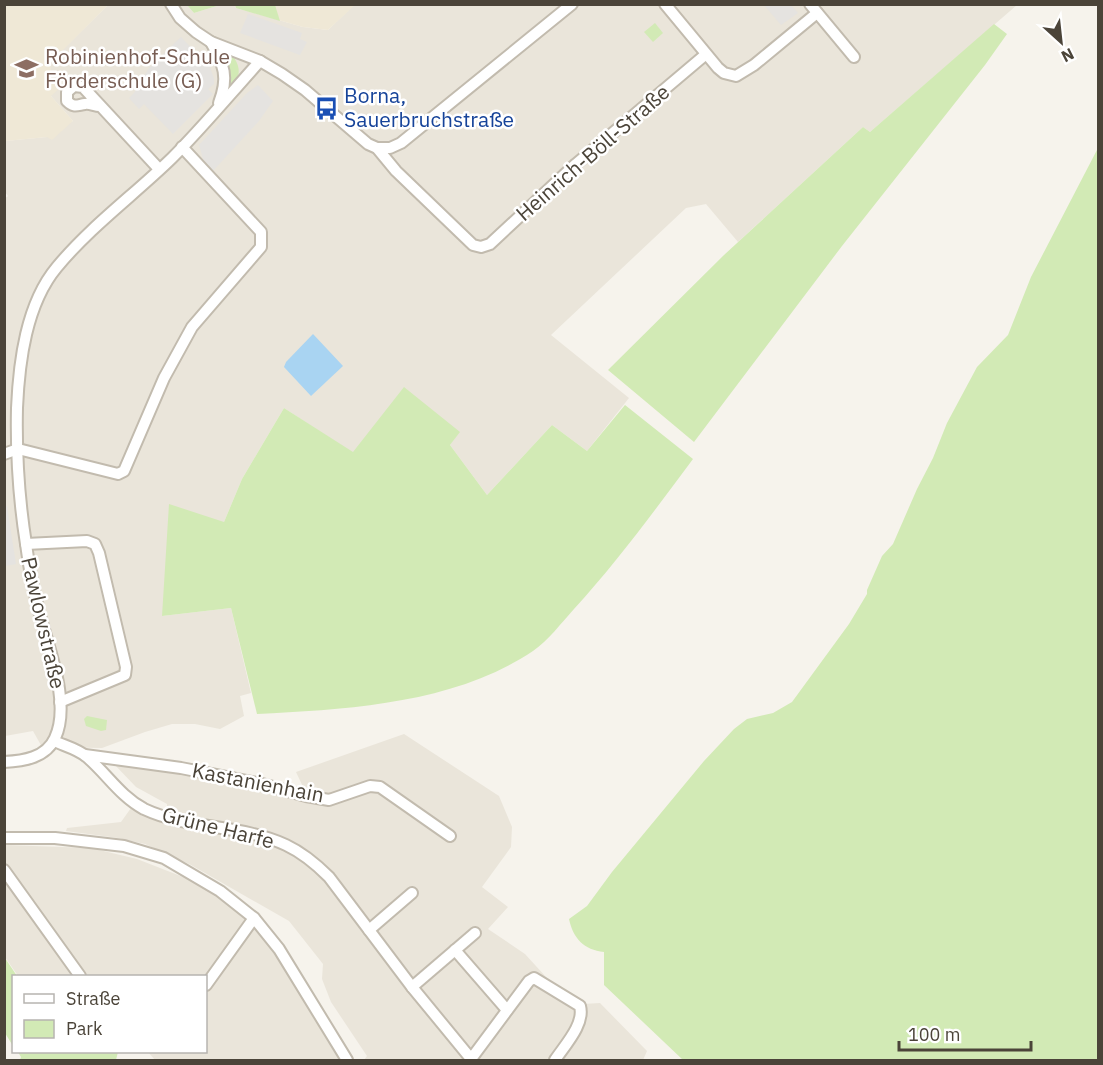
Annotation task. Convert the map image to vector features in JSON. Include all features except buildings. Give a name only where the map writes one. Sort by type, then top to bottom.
[{"type":"street","points":[[171,4],[180,18],[211,42],[260,61],[294,82],[368,144],[377,148],[390,148],[401,143],[573,4]]},
{"type":"street","points":[[665,4],[705,55],[724,73],[736,76],[754,65],[814,9],[854,57]]},
{"type":"street","points":[[211,42],[222,63],[226,77],[217,109]]},
{"type":"street","name":"Heinrich-Böll-Straße","points":[[377,148],[396,171],[473,245],[481,247],[490,244],[576,164],[705,55]]},
{"type":"street","name":"Pawlowstraße","points":[[54,741],[58,728],[60,702],[57,681],[37,603],[20,501],[17,410],[20,370],[28,329],[39,296],[56,268],[85,237],[182,147],[260,61]]},
{"type":"street","points":[[99,106],[159,169]]},
{"type":"street","points":[[4,454],[18,449],[118,474],[124,471],[164,378],[192,327],[261,247],[261,232],[182,147]]},
{"type":"street","name":"Pawlowstraße","points":[[26,544],[87,541],[95,544],[99,552],[126,667],[125,675],[60,702]]},
{"type":"street","points":[[4,762],[33,758],[54,741]]},
{"type":"street","name":"Grüne Harfe","points":[[54,741],[85,755],[130,800],[152,812],[193,824],[264,837],[300,852],[329,877],[412,987],[471,1060],[507,1010],[534,978],[580,1006],[582,1014],[579,1023],[555,1060]]},
{"type":"street","name":"Kastanienhain","points":[[85,755],[181,768],[329,800],[370,786],[380,787],[450,836]]},
{"type":"street","points":[[4,838],[55,838],[99,842],[145,851],[164,858],[212,885],[254,918],[279,949],[347,1060]]},
{"type":"street","points":[[4,870],[79,975]]},
{"type":"street","points":[[369,930],[412,894]]},
{"type":"street","points":[[207,984],[254,918]]},
{"type":"street","points":[[412,987],[475,933]]},
{"type":"street","points":[[456,950],[507,1010]]},
{"type":"shaded area","name":"Robinienhof-Schule Förderschule (G)","points":[[5,4],[108,5],[51,62],[50,76],[60,88],[51,96],[73,121],[52,140],[47,137],[5,141]]},
{"type":"shaded area","points":[[355,4],[1017,5],[870,132],[863,127],[738,242],[706,204],[686,208],[551,335],[629,398],[587,451],[552,425],[487,495],[450,445],[459,432],[353,453],[284,408],[242,479],[224,522],[162,616],[231,608],[251,693],[240,696],[244,716],[220,729],[195,724],[172,724],[102,748],[42,747],[33,731],[5,736],[4,199],[8,196],[5,192],[5,141],[47,137],[73,121],[51,96],[50,62],[108,5],[187,5],[194,13],[220,5],[234,5],[236,8],[303,27],[328,30]]},
{"type":"shaded area","points":[[235,5],[355,5],[328,30],[303,27],[236,8]]},
{"type":"shaded area","points":[[764,5],[791,5],[798,13],[781,25]]},
{"type":"shaded area","points":[[248,14],[302,33],[300,39],[307,42],[300,55],[240,33]]},
{"type":"shaded area","points":[[181,37],[210,67],[214,84],[208,89],[213,94],[173,134],[144,104],[139,109],[129,98],[149,68]]},
{"type":"shaded area","points":[[258,85],[273,101],[259,121],[213,171],[203,159],[199,145],[247,93]]},
{"type":"shaded area","points":[[7,506],[16,564],[5,566],[4,507]]},
{"type":"shaded area","points":[[404,734],[499,796],[512,827],[511,847],[482,887],[508,907],[488,929],[525,954],[546,977],[583,1004],[600,1003],[647,1051],[643,1060],[364,1060],[367,1056],[331,1002],[322,979],[323,964],[289,921],[191,865],[145,844],[66,831],[67,828],[121,822],[131,808],[157,821],[167,811],[167,804],[136,787],[113,763],[305,791],[296,772]]},
{"type":"shaded area","points":[[4,845],[91,848],[137,859],[201,884],[236,908],[276,955],[339,1060],[155,1060],[149,1053],[207,1053],[207,975],[17,975],[5,957]]},
{"type":"green space","points":[[187,5],[220,5],[194,13]]},
{"type":"green space","points":[[235,5],[275,5],[280,21],[236,8]]},
{"type":"green space","points":[[655,23],[663,33],[653,42],[644,32]]},
{"type":"green space","points":[[994,24],[1007,34],[985,65],[842,246],[694,442],[608,370],[724,255],[863,127],[870,132]]},
{"type":"green space","points":[[220,51],[233,56],[239,71],[235,83],[228,91]]},
{"type":"green space","points":[[1098,148],[1098,1060],[683,1060],[604,985],[604,952],[585,946],[573,932],[569,919],[587,906],[612,872],[704,761],[734,729],[747,719],[773,713],[792,702],[849,624],[867,594],[882,556],[893,544],[947,423],[977,367],[1008,335],[1031,277]]},
{"type":"green space","points":[[404,387],[460,432],[450,445],[487,495],[552,425],[587,451],[625,405],[693,459],[605,573],[555,631],[533,651],[502,669],[435,693],[364,706],[257,714],[231,608],[162,616],[169,504],[224,522],[242,479],[284,408],[353,452]]},
{"type":"green space","points":[[87,716],[107,720],[106,730],[101,731],[86,726],[84,719]]},
{"type":"green space","points":[[5,958],[16,975],[12,975],[12,1044],[5,1033]]},
{"type":"green space","points":[[19,1053],[118,1053],[116,1060],[20,1060]]},
{"type":"water","points":[[313,334],[343,366],[311,396],[284,367]]},
{"type":"place","name":"Robinienhof-Schule Förderschule (G)","points":[[27,69]]},
{"type":"place","name":"Borna, Sauerbruchstraße","points":[[326,108]]}]
